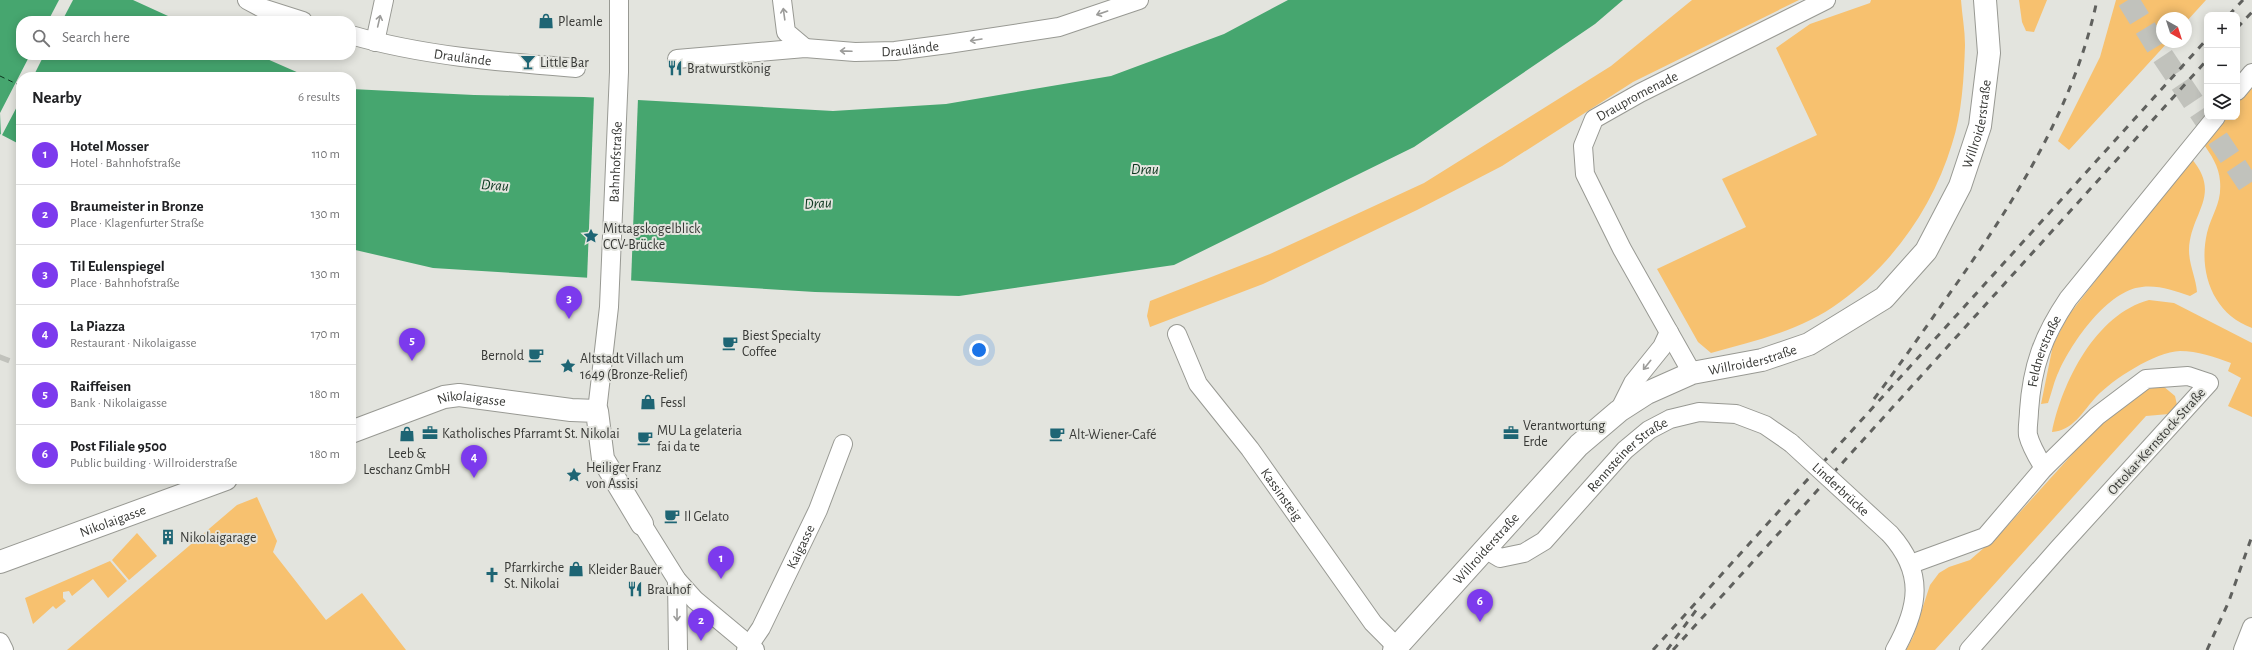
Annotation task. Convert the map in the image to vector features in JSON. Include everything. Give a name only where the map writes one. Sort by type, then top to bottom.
[{"type":"street","points":[[247,0],[262,8],[287,16]]},
{"type":"street","points":[[375,42],[384,0]]},
{"type":"street","name":"Bahnhofstraße","points":[[619,0],[619,72],[609,307],[598,411],[603,459],[677,580],[695,600],[750,648]]},
{"type":"street","points":[[782,0],[786,32],[805,48]]},
{"type":"street","name":"Draulände","points":[[677,59],[805,48],[831,51],[875,51],[948,44],[1059,27],[1139,0]]},
{"type":"street","name":"Draupromenade","points":[[1692,374],[1622,249],[1585,174],[1583,146],[1594,119],[1647,90],[1826,0]]},
{"type":"street","name":"Willroiderstraße","points":[[1396,649],[1579,445],[1619,411],[1647,393],[1692,374],[1762,360],[1809,344],[1884,298],[1926,251],[1960,186],[1980,126],[1989,53],[1985,0]]},
{"type":"street","name":"Draulände","points":[[356,36],[375,42],[502,62],[576,68]]},
{"type":"street","points":[[2240,88],[2252,73]]},
{"type":"street","name":"Feldnerstraße","points":[[2044,468],[2035,453],[2028,434],[2030,393],[2039,353],[2050,324],[2068,299],[2214,120]]},
{"type":"street","points":[[1619,411],[1633,382],[1662,347],[1669,332]]},
{"type":"street","name":"Kassinsteig","points":[[1178,334],[1198,384],[1250,449],[1374,624],[1396,649]]},
{"type":"street","name":"Ottokar-Kernstock-Straße","points":[[1969,650],[2063,543],[2209,383],[2188,376],[2146,379],[2096,416],[2044,468]]},
{"type":"street","name":"Nikolaigasse","points":[[356,430],[444,397],[459,395],[571,410],[598,411]]},
{"type":"street","name":"Rennsteiner Straße","points":[[1485,549],[1500,558],[1524,553],[1544,540],[1626,450],[1649,430],[1670,419],[1699,412],[1736,414],[1766,425],[1791,443]]},
{"type":"street","name":"Linderbrücke","points":[[1791,443],[1890,534],[1908,556],[1911,564]]},
{"type":"street","name":"Kaigasse","points":[[750,648],[818,510],[843,444]]},
{"type":"street","points":[[1895,650],[1910,615],[1914,580],[1911,564],[1985,537],[2044,468]]},
{"type":"street","name":"Nikolaigasse","points":[[0,562],[212,484]]},
{"type":"street","points":[[677,580],[678,650]]},
{"type":"street","points":[[2243,650],[2252,627]]},
{"type":"street","points":[[0,642],[4,650]]},
{"type":"shaded area","points":[[1692,0],[1799,0],[1633,82],[1502,166],[1417,210],[1263,284],[1150,327],[1147,316],[1150,301],[1270,254],[1424,183],[1611,66]]},
{"type":"shaded area","points":[[1871,0],[1961,0],[1965,45],[1960,108],[1952,144],[1934,190],[1922,212],[1894,252],[1859,287],[1840,302],[1826,312],[1778,334],[1711,353],[1698,342],[1657,269],[1746,227],[1722,179],[1817,135],[1776,48],[1810,24],[1870,3]]},
{"type":"shaded area","points":[[2019,0],[2047,0],[2034,32],[2026,31],[2022,22]]},
{"type":"shaded area","points":[[2116,0],[2206,0],[2192,15],[2192,12],[2156,12],[2156,48],[2162,48],[2069,150],[2058,141],[2100,57]]},
{"type":"shaded area","points":[[2252,83],[2252,328],[2238,321],[2227,313],[2218,302],[2207,277],[2205,262],[2207,233],[2220,196],[2220,181],[2212,156],[2203,143],[2222,120],[2240,120],[2240,97]]},
{"type":"shaded area","points":[[2191,158],[2200,171],[2204,183],[2205,194],[2194,225],[2189,250],[2197,292],[2190,296],[2172,290],[2142,287],[2129,290],[2117,297],[2104,307],[2082,332],[2059,371],[2048,403],[2041,404],[2053,345],[2068,316]]},
{"type":"shaded area","points":[[2149,300],[2174,303],[2252,343],[2252,417],[2228,406],[2241,378],[2228,371],[2231,363],[2200,353],[2180,351],[2159,356],[2147,361],[2123,375],[2103,390],[2072,424],[2059,431],[2052,432],[2064,392],[2084,352],[2113,320],[2130,308]]},
{"type":"shaded area","points":[[2163,386],[2175,396],[2177,405],[2169,414],[2146,416],[1935,650],[1906,650],[1913,637],[1930,585],[1939,573],[1949,567],[1970,560],[2001,533],[2095,429],[2144,390]]},
{"type":"shaded area","points":[[257,497],[277,541],[273,552],[326,620],[362,593],[406,650],[67,650],[237,505]]},
{"type":"shaded area","points":[[137,533],[157,556],[129,580],[112,560]]},
{"type":"shaded area","points":[[110,561],[127,581],[108,598],[93,579],[72,596],[69,591],[63,592],[63,598],[66,601],[56,609],[53,606],[33,624],[25,598]]},
{"type":"water","points":[[0,0],[133,0],[168,16],[16,16],[16,60],[269,60],[297,72],[16,72],[16,142],[0,134]]},
{"type":"water","name":"Drau","points":[[1288,0],[1623,0],[1595,24],[1414,147],[1174,265],[959,296],[815,292],[433,268],[356,250],[356,89],[474,95],[584,97],[833,111],[946,104],[1111,76],[1224,34]]},
{"type":"pier","points":[[59,0],[73,0],[65,16],[51,16]]},
{"type":"pier","points":[[27,60],[42,60],[36,72],[21,72]]},
{"type":"pier","points":[[16,82],[16,108],[1,137],[0,113]]},
{"type":"pier","points":[[594,96],[638,98],[631,283],[587,280]]},
{"type":"ferry route","points":[[0,76],[16,84]]},
{"type":"tunnel","points":[[2128,0],[2160,52],[2252,190]]},
{"type":"tunnel","points":[[0,360],[2,355]]},
{"type":"railway","points":[[1874,399],[1988,238],[2034,163],[2054,124],[2071,84],[2086,42],[2097,0]]},
{"type":"railway","points":[[2232,12],[2243,0]]},
{"type":"railway","points":[[2240,25],[2252,12]]},
{"type":"railway","points":[[1653,650],[2204,42]]},
{"type":"railway","points":[[1673,650],[2204,63]]},
{"type":"railway","points":[[2207,650],[2229,601],[2252,536]]},
{"type":"railway","points":[[1667,650],[1697,609]]},
{"type":"place","name":"Pleamle","points":[[546,21]]},
{"type":"place","name":"Little Bar","points":[[528,62]]},
{"type":"place","name":"Bratwurstkönig","points":[[675,68]]},
{"type":"place","name":"Mittagskogelblick CCV-Brücke","points":[[591,236]]},
{"type":"place","name":"Til Eulenspiegel","points":[[569,319]]},
{"type":"place","name":"Biest Specialty Coffee","points":[[730,343]]},
{"type":"place","name":"Bernold","points":[[536,355]]},
{"type":"place","name":"Raiffeisen","points":[[412,361]]},
{"type":"place","name":"Altstadt Villach um 1649 (Bronze-Relief)","points":[[568,366]]},
{"type":"place","name":"Fessl","points":[[648,402]]},
{"type":"place","name":"Katholisches Pfarramt St. Nikolai","points":[[430,433]]},
{"type":"place","name":"Verantwortung Erde","points":[[1511,433]]},
{"type":"place","name":"Leeb & Leschanz GmbH","points":[[407,434]]},
{"type":"place","name":"Alt-Wiener-Café","points":[[1057,434]]},
{"type":"place","name":"MU La gelateria fai da te","points":[[645,438]]},
{"type":"place","name":"Heiliger Franz von Assisi","points":[[574,475]]},
{"type":"place","name":"La Piazza","points":[[474,478]]},
{"type":"place","name":"Il Gelato","points":[[672,516]]},
{"type":"place","name":"Nikolaigarage","points":[[168,537]]},
{"type":"place","name":"Kleider Bauer","points":[[576,569]]},
{"type":"place","name":"Pfarrkirche St. Nikolai","points":[[492,575]]},
{"type":"place","name":"Hotel Mosser","points":[[721,579]]},
{"type":"place","name":"Brauhof","points":[[635,589]]},
{"type":"place","name":"Post Filiale 9500","points":[[1480,622]]},
{"type":"place","name":"Braumeister in Bronze","points":[[701,641]]}]
